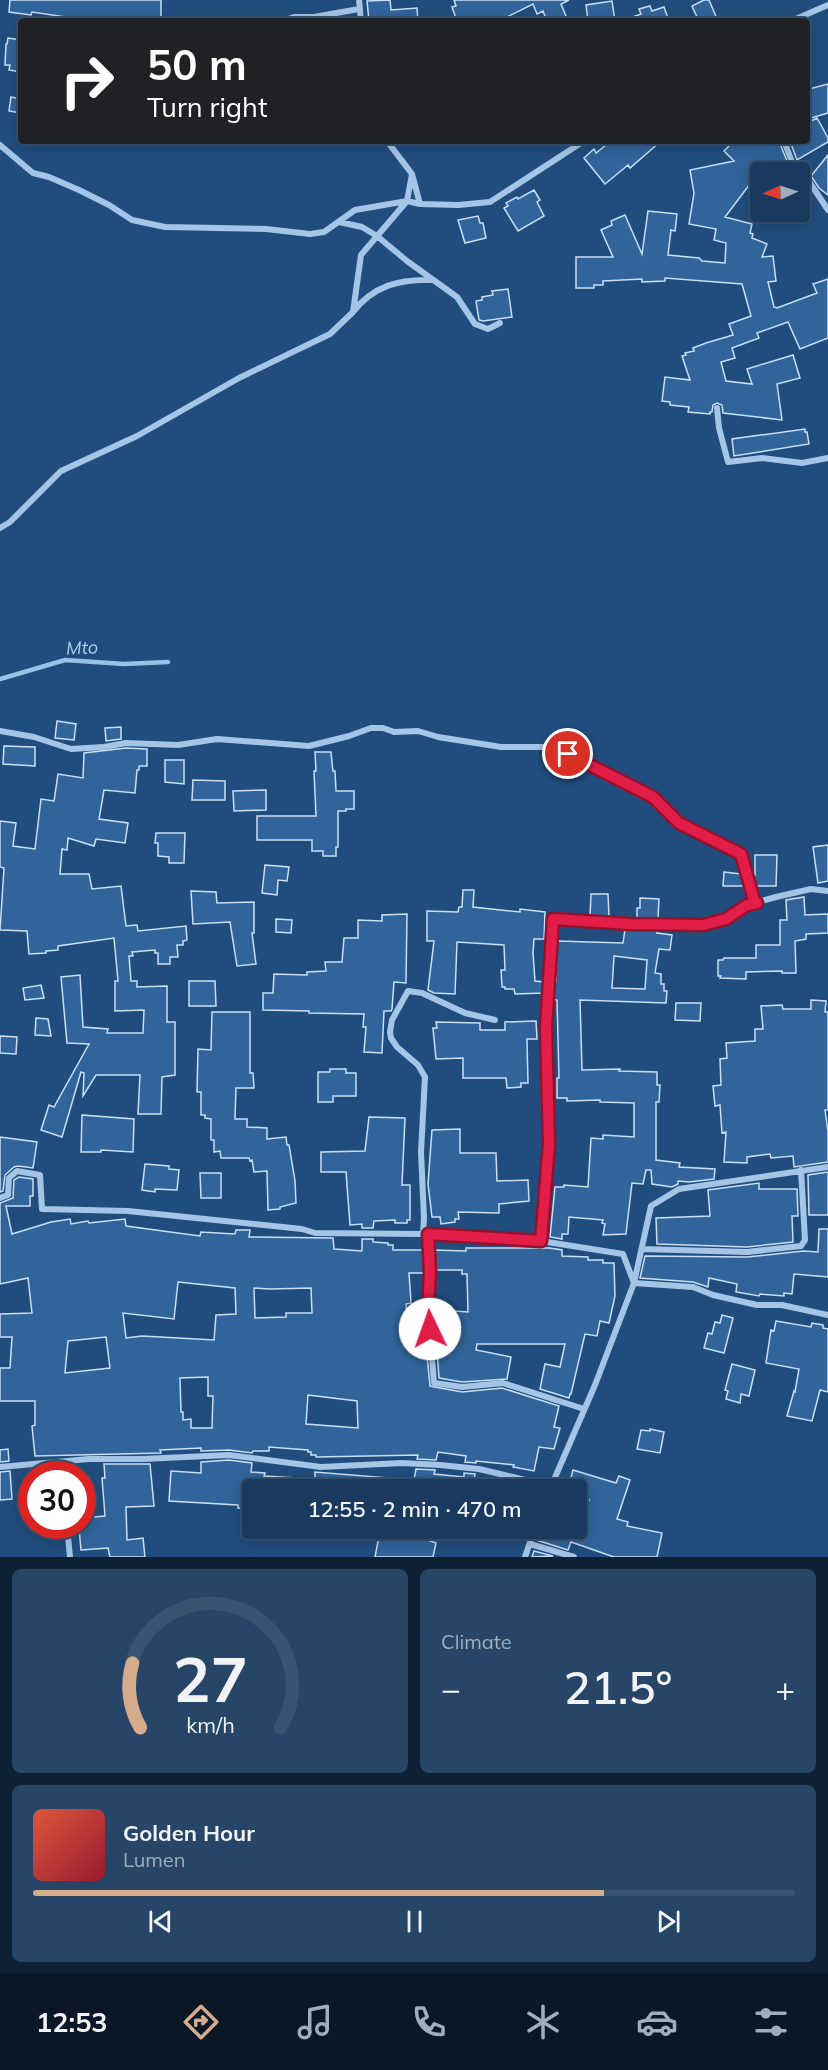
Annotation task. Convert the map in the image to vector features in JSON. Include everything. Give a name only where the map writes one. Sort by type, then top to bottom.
[{"type":"street","points":[[359,0],[360,18]]},
{"type":"street","points":[[798,18],[828,5]]},
{"type":"street","points":[[292,18],[314,17],[359,9]]},
{"type":"street","points":[[389,144],[412,174],[420,204]]},
{"type":"street","points":[[0,145],[33,174],[49,177],[79,190],[132,220],[165,227],[266,230],[310,234],[324,232],[355,210],[407,201],[420,204],[458,205],[490,202],[579,144]]},
{"type":"street","points":[[785,144],[792,162],[806,177],[828,210]]},
{"type":"street","points":[[353,312],[361,255],[407,201],[412,174]]},
{"type":"street","points":[[339,222],[362,228],[377,236],[431,280],[457,297],[475,324],[488,329],[500,323]]},
{"type":"street","points":[[0,528],[10,522],[61,471],[137,436],[239,378],[330,334],[364,299],[386,286],[410,279],[431,280]]},
{"type":"street","points":[[717,408],[719,428],[728,462],[762,458],[802,463],[828,458]]},
{"type":"street","points":[[0,730],[71,748],[104,747],[126,743],[178,745],[218,739],[309,746],[371,728],[383,728],[394,732],[418,731],[438,737],[501,747],[555,747],[653,797],[679,823],[741,854],[754,900],[757,903]]},
{"type":"street","points":[[553,919],[630,924],[703,925],[726,919],[747,905],[811,890],[828,891]]},
{"type":"street","points":[[495,1020],[465,1013],[422,993],[408,991],[392,1020],[391,1038],[397,1047],[418,1065],[426,1077],[421,1152],[425,1234],[430,1272],[428,1307],[434,1383],[462,1386],[503,1383],[584,1409]]},
{"type":"street","points":[[554,1479],[634,1283],[651,1206],[679,1189],[828,1167]]},
{"type":"street","points":[[642,1249],[747,1252],[801,1246],[805,1240],[801,1170]]},
{"type":"street","points":[[0,1198],[8,1195],[9,1178],[17,1171],[40,1175],[42,1209],[128,1211],[302,1229],[315,1233],[425,1234],[541,1241],[623,1254],[634,1283]]},
{"type":"street","points":[[634,1283],[693,1287],[713,1295],[757,1305],[782,1305],[828,1315]]},
{"type":"street","points":[[85,1461],[229,1455],[321,1467],[402,1463],[440,1465],[479,1470],[514,1479]]},
{"type":"street","points":[[0,1467],[18,1466]]},
{"type":"street","points":[[68,1539],[70,1557]]},
{"type":"street","points":[[525,1557],[532,1539]]},
{"type":"street","points":[[530,1544],[574,1557]]},
{"type":"lane","points":[[541,1241],[549,1144],[546,1027],[553,919]]},
{"type":"building","points":[[10,0],[161,0],[161,18],[73,18],[32,12],[31,15],[9,12]]},
{"type":"building","points":[[390,0],[391,10],[417,8],[418,18],[369,18],[367,1]]},
{"type":"building","points":[[454,0],[569,0],[561,4],[567,18],[546,18],[543,11],[537,14],[533,4],[505,18],[456,18],[452,7],[456,6]]},
{"type":"building","points":[[709,0],[717,18],[698,18],[692,6]]},
{"type":"building","points":[[612,1],[615,18],[588,18],[586,5]]},
{"type":"building","points":[[650,6],[652,11],[664,7],[668,18],[630,18],[641,14],[639,9]]},
{"type":"building","points":[[8,38],[18,40],[18,72],[9,70],[10,65],[5,65]]},
{"type":"building","points":[[828,84],[828,113],[811,118],[810,89]]},
{"type":"building","points":[[11,97],[18,98],[18,112],[9,111]]},
{"type":"building","points":[[817,118],[828,142],[797,160],[791,144],[810,144],[810,122]]},
{"type":"building","points":[[607,144],[658,144],[630,168],[628,165],[605,184],[584,158],[594,149],[596,153]]},
{"type":"building","points":[[731,144],[780,144],[787,162],[750,162],[750,184],[725,217],[752,224],[750,233],[753,234],[752,238],[767,244],[762,257],[773,256],[776,281],[768,282],[774,307],[777,308],[817,293],[813,284],[828,279],[828,338],[800,349],[788,322],[757,333],[759,338],[732,348],[735,358],[721,362],[726,381],[752,384],[747,369],[793,355],[800,378],[777,384],[782,420],[723,413],[722,405],[717,403],[713,405],[710,414],[688,412],[689,407],[670,405],[670,402],[662,401],[665,377],[690,380],[682,356],[686,355],[685,353],[694,351],[693,348],[706,343],[733,335],[729,324],[751,316],[742,284],[665,278],[665,281],[642,282],[642,279],[603,281],[603,285],[594,285],[594,288],[576,288],[576,257],[613,257],[601,230],[612,225],[611,221],[625,215],[642,254],[648,211],[677,214],[675,231],[671,230],[668,255],[725,263],[726,243],[714,240],[716,229],[689,224],[694,193],[690,170],[734,161],[724,151]]},
{"type":"building","points":[[828,155],[828,195],[819,188],[811,176]]},
{"type":"building","points":[[534,190],[540,200],[537,202],[544,216],[518,231],[504,208],[508,206],[506,203]]},
{"type":"building","points":[[478,216],[480,223],[483,223],[486,238],[465,243],[458,220]]},
{"type":"building","points":[[508,289],[512,317],[479,320],[476,301],[493,295],[492,291]]},
{"type":"building","points":[[805,429],[809,444],[734,456],[732,439]]},
{"type":"building","points":[[57,721],[76,724],[74,740],[55,738]]},
{"type":"building","points":[[121,727],[121,739],[106,741],[105,728]]},
{"type":"building","points":[[4,746],[35,747],[35,766],[3,764]]},
{"type":"building","points":[[126,748],[147,749],[147,766],[139,766],[137,770],[135,793],[104,790],[99,819],[128,823],[125,843],[96,839],[94,846],[68,838],[67,850],[62,849],[60,874],[89,874],[92,889],[121,886],[126,926],[137,925],[138,931],[186,926],[187,940],[183,941],[183,945],[177,945],[178,957],[170,957],[170,964],[158,964],[158,953],[155,953],[155,950],[132,952],[133,956],[129,956],[131,981],[137,981],[137,987],[167,986],[167,1022],[175,1022],[175,1075],[162,1077],[161,1114],[138,1114],[140,1075],[96,1075],[83,1096],[84,1073],[81,1072],[62,1137],[41,1130],[49,1105],[54,1107],[89,1044],[67,1043],[61,977],[80,975],[83,1027],[108,1029],[107,1033],[143,1033],[144,1010],[115,1011],[115,981],[118,981],[114,938],[58,946],[58,950],[29,954],[27,931],[0,930],[4,868],[0,867],[0,821],[16,823],[13,846],[35,849],[41,799],[54,801],[58,774],[83,778],[84,753]]},
{"type":"building","points":[[315,752],[331,752],[336,791],[354,791],[354,809],[338,811],[336,856],[323,856],[323,851],[312,851],[312,840],[257,840],[257,816],[316,816]]},
{"type":"building","points":[[165,760],[184,760],[184,784],[165,782]]},
{"type":"building","points":[[193,780],[225,781],[225,800],[192,800]]},
{"type":"building","points":[[266,790],[266,810],[234,811],[233,791]]},
{"type":"building","points":[[156,833],[185,833],[184,863],[169,863],[169,857],[158,856],[158,843],[155,843]]},
{"type":"building","points":[[828,845],[828,881],[818,883],[813,847]]},
{"type":"building","points":[[755,855],[777,855],[776,886],[756,886],[753,875],[755,875]]},
{"type":"building","points":[[265,865],[289,867],[287,881],[278,880],[277,895],[262,893]]},
{"type":"building","points":[[724,872],[741,874],[745,886],[723,886]]},
{"type":"building","points":[[463,890],[474,890],[473,907],[545,912],[544,939],[534,939],[533,953],[535,981],[544,982],[544,993],[515,994],[514,989],[502,987],[501,970],[505,970],[504,945],[457,942],[455,994],[434,993],[428,990],[434,941],[427,941],[427,911],[458,912],[459,907],[462,907]]},
{"type":"building","points":[[191,891],[216,892],[217,903],[254,902],[254,933],[252,933],[256,964],[237,966],[230,922],[193,924]]},
{"type":"building","points":[[591,894],[608,894],[609,917],[590,916]]},
{"type":"building","points":[[804,897],[805,915],[828,914],[828,933],[806,934],[806,939],[795,941],[796,973],[746,972],[746,979],[718,976],[718,960],[756,958],[756,945],[780,945],[780,920],[787,920],[786,900]]},
{"type":"building","points":[[640,898],[659,899],[658,919],[637,919]]},
{"type":"building","points":[[407,914],[406,983],[394,982],[392,1009],[384,1011],[382,1053],[364,1052],[366,1027],[363,1027],[364,1014],[263,1010],[263,993],[273,993],[274,974],[307,975],[307,972],[326,971],[325,962],[342,962],[344,938],[358,938],[358,920],[382,921],[382,915]]},
{"type":"building","points":[[276,919],[292,920],[291,933],[276,932]]},
{"type":"building","points":[[625,929],[657,930],[657,933],[672,935],[670,950],[659,949],[655,973],[661,974],[661,984],[664,984],[664,991],[667,991],[666,1003],[580,1000],[582,1070],[620,1069],[619,1071],[657,1072],[657,1085],[660,1085],[659,1102],[656,1102],[656,1160],[680,1163],[679,1167],[715,1169],[714,1179],[678,1181],[678,1184],[672,1187],[652,1184],[651,1170],[646,1170],[643,1184],[632,1183],[626,1234],[603,1235],[605,1224],[602,1223],[603,1220],[569,1217],[568,1234],[562,1234],[562,1239],[550,1237],[555,1187],[564,1187],[564,1185],[588,1187],[591,1138],[603,1139],[603,1135],[634,1137],[634,1103],[600,1102],[600,1100],[567,1101],[567,1098],[557,1098],[557,1078],[559,1078],[557,1000],[552,999],[553,982],[556,982],[557,941],[623,943]],"holes":[[[614,956],[647,960],[645,989],[612,988]]]},
{"type":"building","points":[[189,981],[215,981],[216,1006],[189,1006]]},
{"type":"building","points":[[41,985],[44,998],[25,1000],[23,988]]},
{"type":"building","points":[[811,1000],[826,1001],[825,1012],[828,1012],[828,1110],[825,1110],[828,1162],[794,1167],[793,1156],[771,1158],[770,1154],[747,1157],[747,1163],[724,1162],[726,1132],[722,1133],[720,1105],[715,1106],[713,1086],[721,1085],[720,1059],[727,1058],[726,1043],[755,1041],[755,1029],[763,1029],[761,1006],[782,1005],[783,1009],[811,1009]]},
{"type":"building","points":[[676,1003],[701,1003],[700,1021],[675,1020]]},
{"type":"building","points":[[212,1012],[250,1012],[250,1073],[253,1073],[254,1088],[236,1088],[235,1119],[247,1119],[247,1127],[267,1128],[267,1139],[286,1137],[295,1181],[296,1203],[280,1207],[280,1209],[268,1210],[267,1171],[254,1172],[252,1160],[250,1161],[249,1158],[221,1158],[220,1151],[214,1152],[214,1140],[211,1140],[211,1119],[201,1115],[201,1092],[197,1092],[198,1049],[211,1050]]},
{"type":"building","points":[[36,1018],[48,1019],[51,1036],[35,1035]]},
{"type":"building","points":[[536,1021],[537,1039],[527,1039],[528,1083],[521,1083],[521,1087],[507,1088],[506,1078],[463,1078],[463,1058],[436,1059],[433,1028],[437,1028],[436,1022],[480,1023],[480,1030],[505,1030],[505,1022]]},
{"type":"building","points":[[0,1036],[17,1037],[16,1054],[0,1053]]},
{"type":"building","points":[[330,1069],[346,1069],[346,1073],[356,1073],[356,1096],[333,1096],[333,1102],[318,1102],[318,1072],[330,1072]]},
{"type":"building","points":[[82,1115],[134,1119],[133,1152],[101,1150],[101,1152],[81,1152]]},
{"type":"building","points":[[369,1117],[405,1118],[402,1185],[410,1185],[410,1220],[407,1220],[407,1223],[395,1223],[395,1220],[374,1221],[373,1228],[362,1228],[362,1224],[350,1225],[346,1172],[321,1172],[321,1152],[365,1151]]},
{"type":"building","points":[[460,1129],[460,1153],[496,1153],[497,1181],[528,1180],[529,1201],[499,1204],[499,1213],[458,1212],[459,1219],[455,1219],[455,1222],[441,1224],[440,1217],[432,1217],[428,1184],[432,1130]]},
{"type":"building","points":[[0,1137],[37,1142],[33,1168],[14,1167],[5,1175],[3,1191],[0,1192]]},
{"type":"building","points":[[145,1164],[169,1166],[169,1169],[179,1170],[177,1190],[155,1189],[155,1192],[142,1190]]},
{"type":"building","points":[[828,1172],[828,1215],[809,1215],[808,1175]]},
{"type":"building","points":[[200,1173],[221,1173],[221,1198],[201,1198]]},
{"type":"building","points":[[19,1177],[33,1179],[33,1196],[30,1196],[30,1206],[6,1206],[12,1234],[51,1222],[70,1219],[71,1224],[125,1219],[126,1226],[200,1236],[201,1232],[235,1234],[236,1230],[250,1230],[249,1237],[333,1238],[334,1249],[362,1251],[362,1239],[373,1239],[373,1242],[393,1245],[393,1250],[423,1250],[425,1273],[409,1273],[411,1303],[406,1304],[408,1326],[424,1324],[430,1386],[462,1392],[502,1388],[559,1406],[554,1427],[560,1428],[554,1449],[539,1447],[534,1471],[513,1467],[514,1465],[465,1462],[466,1456],[438,1452],[436,1460],[417,1459],[418,1455],[316,1457],[308,1450],[269,1447],[269,1451],[253,1451],[252,1453],[229,1450],[201,1451],[201,1448],[160,1450],[161,1453],[35,1456],[32,1426],[35,1425],[35,1401],[0,1401],[0,1368],[10,1368],[12,1337],[0,1337],[0,1314],[32,1313],[28,1278],[0,1284],[0,1203],[13,1198],[14,1180]],"holes":[[[178,1282],[235,1288],[236,1314],[216,1315],[214,1340],[142,1336],[126,1338],[123,1313],[174,1319]],[[254,1288],[311,1288],[312,1313],[286,1313],[286,1317],[255,1318]],[[106,1337],[110,1368],[65,1373],[68,1341]],[[208,1377],[208,1396],[213,1396],[212,1428],[191,1428],[191,1419],[183,1420],[183,1412],[181,1412],[180,1378]],[[308,1395],[357,1401],[358,1428],[306,1424]]]},
{"type":"building","points":[[759,1183],[759,1189],[797,1189],[798,1216],[792,1216],[793,1242],[747,1247],[657,1244],[656,1218],[710,1216],[708,1190]]},
{"type":"building","points":[[819,1229],[828,1229],[828,1277],[794,1274],[792,1294],[784,1293],[784,1296],[760,1294],[759,1296],[736,1292],[737,1284],[709,1278],[708,1287],[693,1282],[640,1278],[645,1256],[747,1257],[803,1251],[818,1252]]},
{"type":"building","points":[[466,1248],[550,1248],[562,1250],[562,1256],[588,1257],[588,1260],[614,1263],[615,1296],[609,1323],[600,1321],[597,1336],[585,1334],[569,1398],[540,1389],[545,1364],[560,1367],[565,1344],[477,1344],[476,1350],[511,1357],[507,1379],[462,1382],[439,1378],[435,1323],[440,1323],[440,1318],[454,1319],[454,1311],[468,1312],[467,1274],[462,1274],[462,1270],[435,1270],[434,1250],[466,1251]]},
{"type":"building","points":[[722,1315],[733,1318],[724,1353],[704,1348],[708,1333],[712,1334],[715,1322],[720,1323]]},
{"type":"building","points":[[776,1321],[811,1327],[812,1323],[823,1325],[823,1328],[828,1329],[828,1392],[820,1390],[812,1421],[787,1416],[795,1392],[799,1369],[766,1363],[771,1330],[774,1331]]},
{"type":"building","points":[[732,1364],[755,1370],[749,1396],[741,1394],[740,1403],[726,1399],[728,1391],[725,1390]]},
{"type":"building","points":[[650,1429],[664,1432],[660,1453],[637,1449],[641,1430],[650,1431]]},
{"type":"building","points":[[8,1449],[9,1461],[0,1462],[0,1450]]},
{"type":"building","points":[[229,1460],[252,1463],[251,1472],[265,1473],[264,1476],[315,1479],[242,1479],[242,1508],[238,1508],[238,1505],[169,1501],[171,1471],[201,1473],[201,1462]]},
{"type":"building","points":[[104,1464],[150,1464],[154,1506],[126,1507],[127,1540],[143,1538],[145,1557],[110,1557],[108,1548],[81,1550],[80,1539],[96,1539],[96,1517],[105,1516],[102,1478],[105,1478]]},
{"type":"building","points":[[416,1469],[435,1470],[434,1474],[464,1477],[464,1473],[475,1474],[474,1479],[414,1479]]},
{"type":"building","points":[[573,1470],[616,1483],[619,1476],[630,1480],[617,1519],[628,1522],[627,1526],[662,1533],[657,1557],[614,1557],[571,1542],[568,1550],[536,1540],[587,1539],[589,1500],[587,1499],[587,1479],[571,1479]]},
{"type":"building","points":[[10,1471],[12,1499],[0,1500],[0,1472]]},
{"type":"building","points":[[315,1472],[402,1479],[315,1479]]},
{"type":"building","points":[[378,1539],[428,1539],[436,1543],[433,1557],[375,1557]]},
{"type":"building","points":[[534,1551],[553,1556],[532,1557]]},
{"type":"waterway","name":"Mto","points":[[0,679],[65,660],[124,664],[168,662]]},
{"type":"route","points":[[430,1329],[428,1234],[541,1241],[549,1144],[546,1027],[553,919],[630,924],[703,925],[726,919],[747,905],[757,903],[754,900],[741,854],[679,823],[653,797],[568,754]]}]
